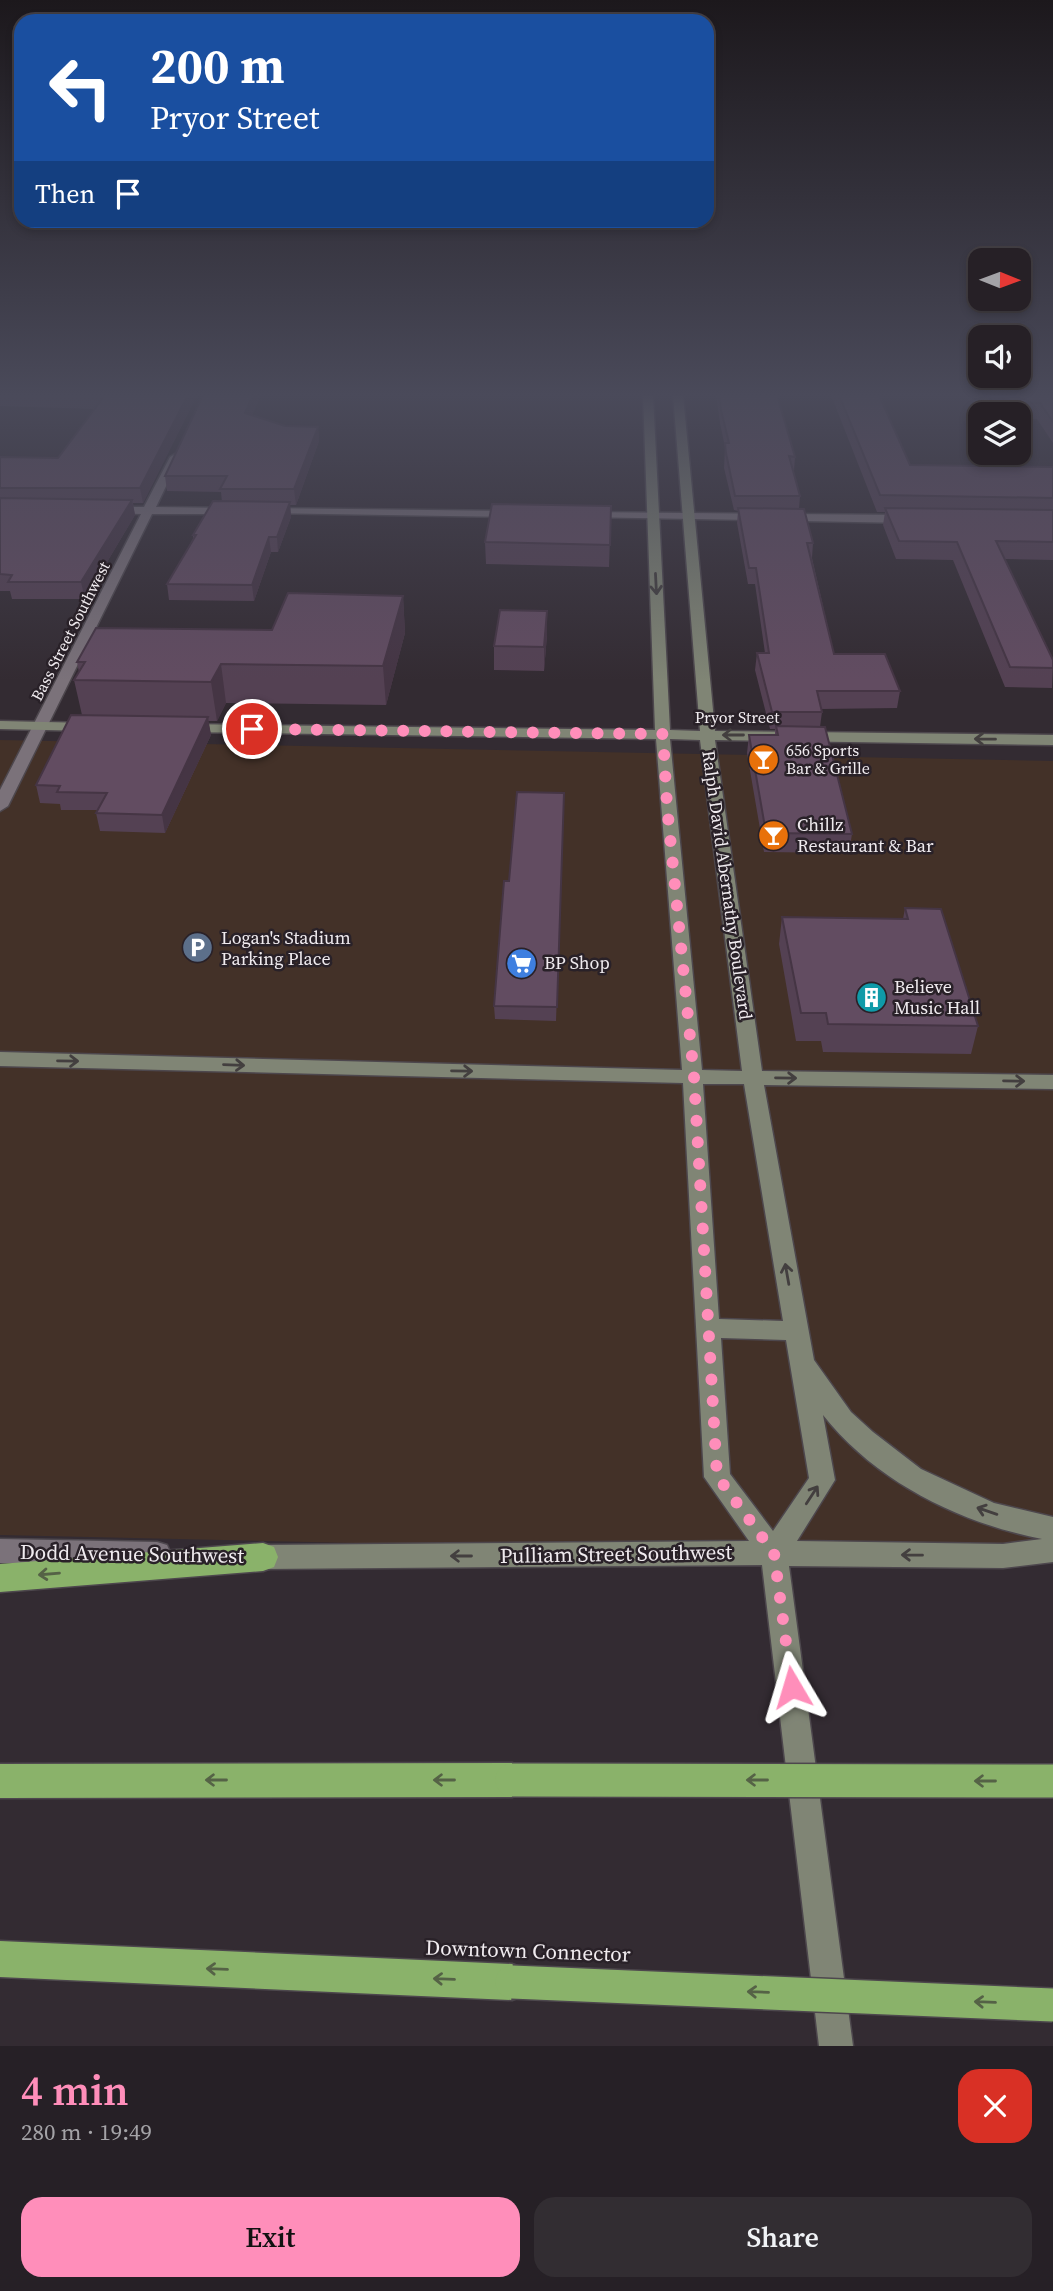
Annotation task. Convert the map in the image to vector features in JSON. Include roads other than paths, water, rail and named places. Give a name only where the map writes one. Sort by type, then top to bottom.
[{"type":"highway","points":[[0,1578],[263,1556]]},
{"type":"highway","points":[[0,1781],[1053,1781]]},
{"type":"highway","name":"Downtown Connector","points":[[0,1959],[1053,2005]]},
{"type":"main road","points":[[651,490],[667,806],[694,1077],[717,1476],[774,1553],[836,2046]]},
{"type":"main road","name":"Ralph David Abernathy Boulevard","points":[[685,490],[707,735],[753,1078],[822,1479],[774,1553]]},
{"type":"main road","points":[[0,725],[107,727]]},
{"type":"main road","name":"Pryor Street","points":[[162,728],[1053,740]]},
{"type":"main road","points":[[0,1059],[694,1077],[1053,1082]]},
{"type":"main road","points":[[707,1328],[796,1331]]},
{"type":"main road","points":[[802,1363],[841,1418],[899,1471],[947,1497],[1029,1525],[1053,1529]]},
{"type":"main road","name":"Pulliam Street Southwest","points":[[263,1556],[774,1553],[1003,1556],[1053,1550]]},
{"type":"street","name":"Bass Street Southwest","points":[[0,806],[160,490]]},
{"type":"street","points":[[95,509],[528,514]]},
{"type":"street","points":[[570,515],[924,519]]},
{"type":"street","name":"Dodd Avenue Southwest","points":[[0,1551],[263,1556]]},
{"type":"place","name":"656 Sports Bar & Grille","points":[[763,759]]},
{"type":"place","name":"Chillz Restaurant & Bar","points":[[774,835]]},
{"type":"place","name":"Logan's Stadium Parking Place","points":[[198,948]]},
{"type":"place","name":"BP Shop","points":[[521,963]]},
{"type":"place","name":"Believe Music Hall","points":[[871,997]]}]
